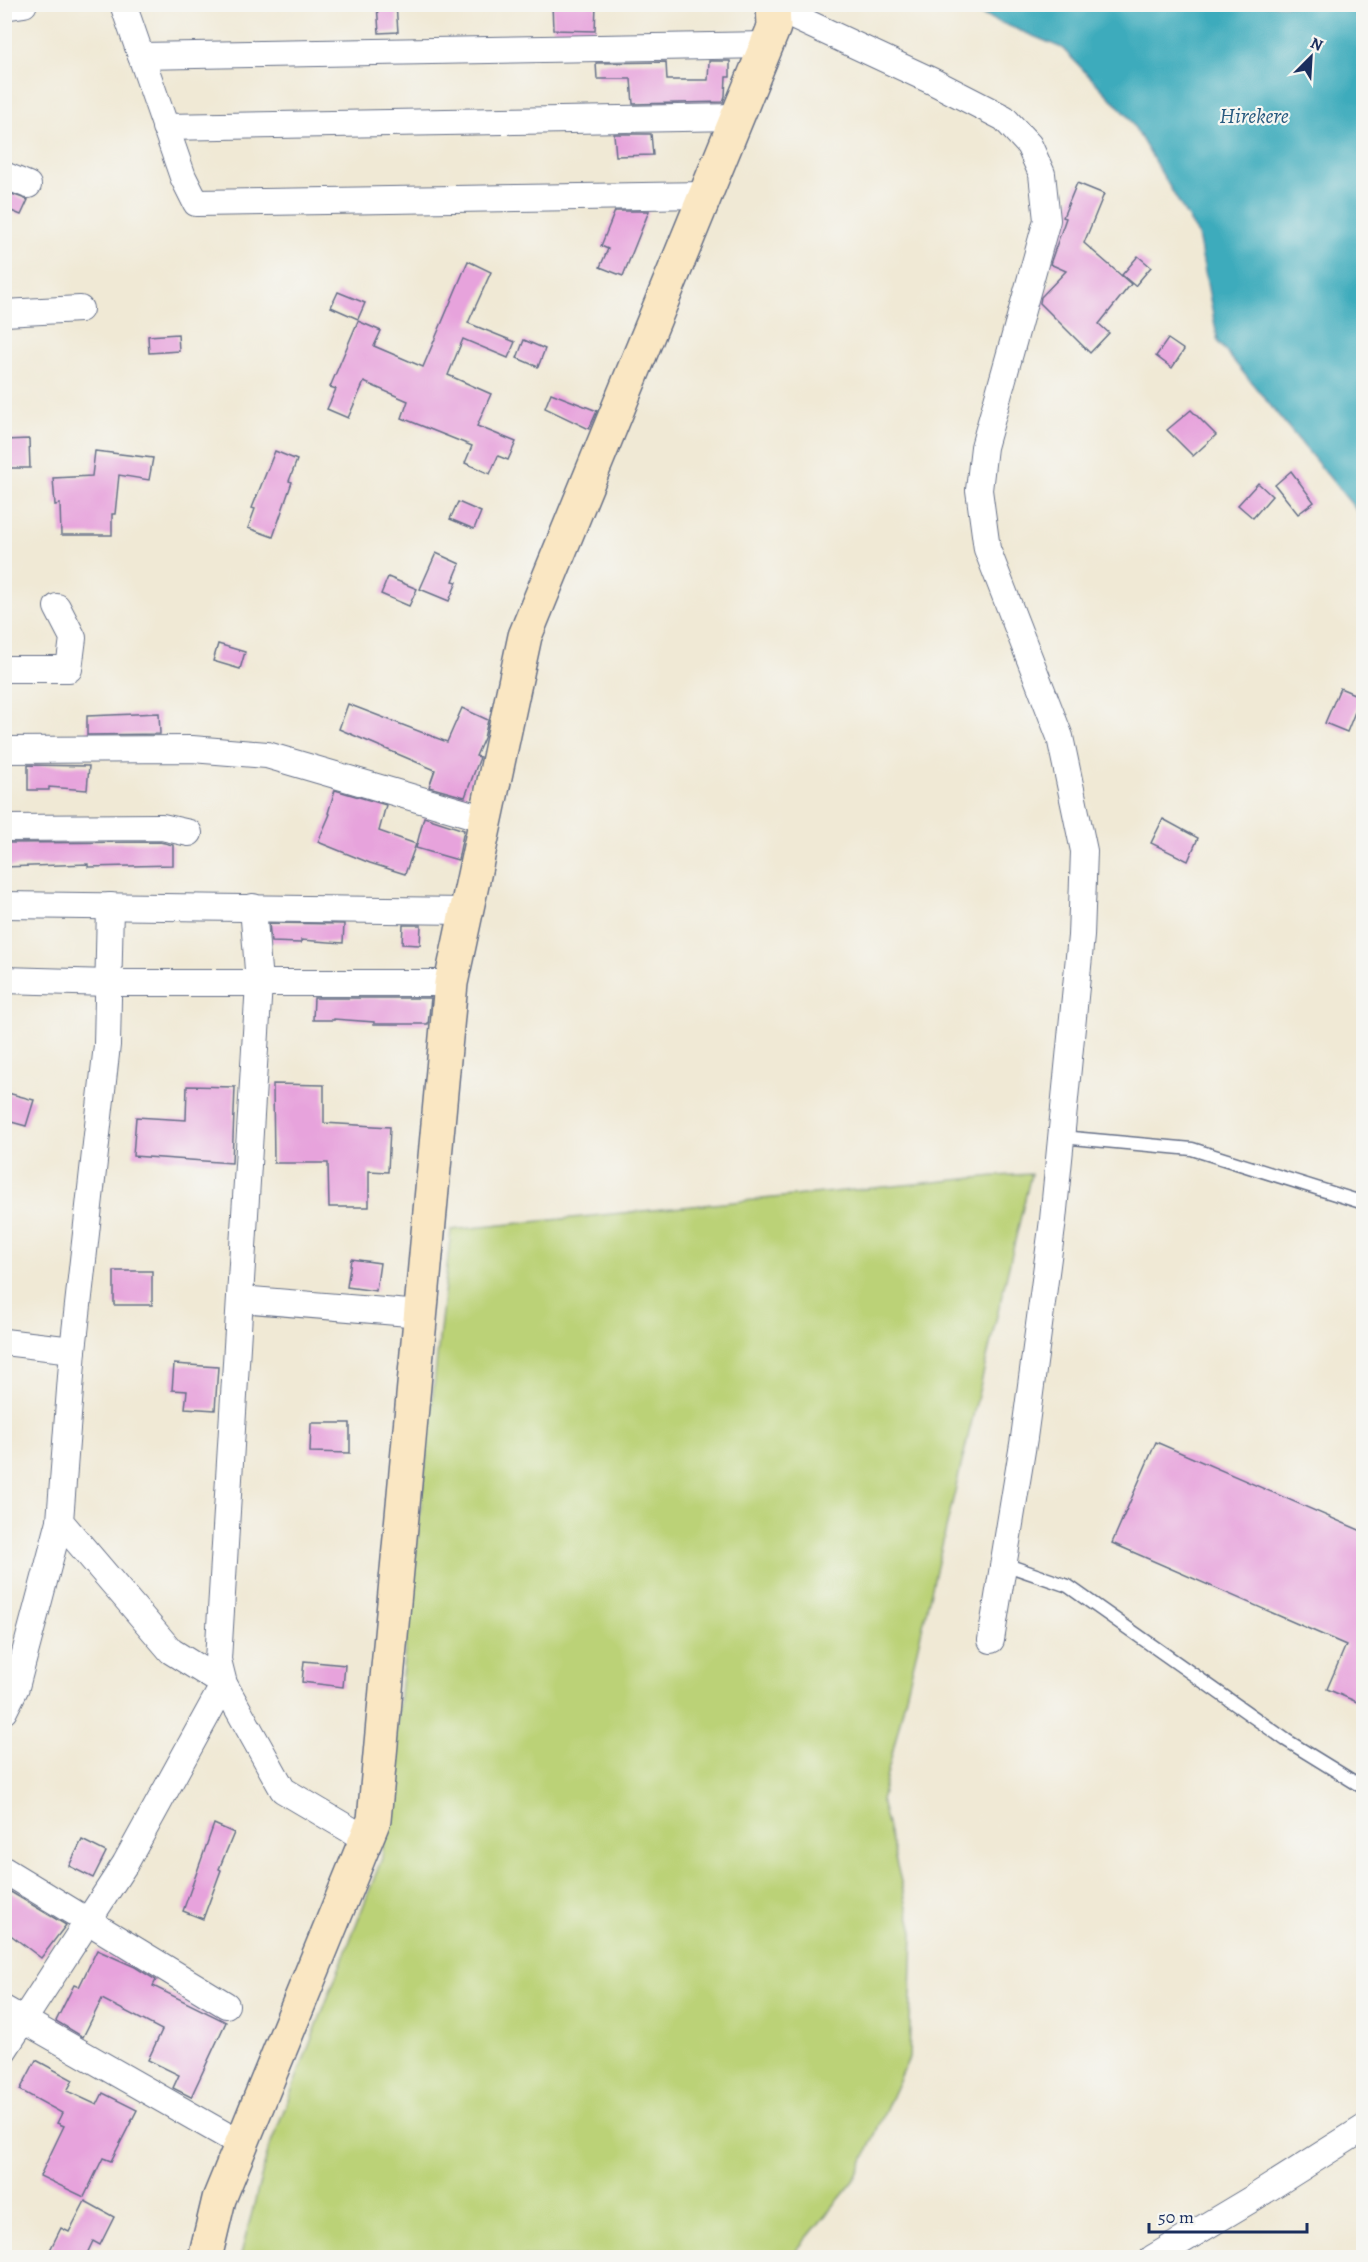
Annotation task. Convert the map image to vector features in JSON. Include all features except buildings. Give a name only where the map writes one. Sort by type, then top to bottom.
[{"type":"street","points":[[4,7],[24,4]]},
{"type":"street","points":[[123,4],[183,177],[196,203],[705,195]]},
{"type":"street","points":[[205,2258],[219,2199],[374,1820],[451,983],[525,636],[774,27],[773,6],[932,81],[1004,118],[1029,145],[1042,174],[1047,220],[984,447],[979,490],[987,549],[1060,737],[1084,851],[1081,936],[1053,1220],[1024,1438],[991,1640]]},
{"type":"street","points":[[141,56],[766,45]]},
{"type":"street","points":[[165,127],[737,117]]},
{"type":"street","points":[[4,175],[28,185]]},
{"type":"street","points":[[4,313],[80,309]]},
{"type":"street","points":[[4,669],[69,669],[73,638],[57,607]]},
{"type":"street","points":[[4,750],[192,749],[267,755],[486,819]]},
{"type":"street","points":[[4,828],[162,827],[189,833]]},
{"type":"street","points":[[4,905],[466,910]]},
{"type":"street","points":[[4,1711],[16,1687],[60,1521],[73,1350],[107,1045],[110,906]]},
{"type":"street","points":[[253,907],[259,983],[218,1660],[224,1684],[283,1790],[354,1832],[367,1836]]},
{"type":"street","points":[[4,980],[109,983],[451,983]]},
{"type":"street","points":[[240,1299],[421,1314]]},
{"type":"street","points":[[4,1342],[73,1350]]},
{"type":"street","points":[[60,1521],[171,1651],[224,1684]]},
{"type":"street","points":[[4,2050],[14,2015],[88,1921],[125,1864],[224,1684]]},
{"type":"street","points":[[4,1870],[226,2005]]},
{"type":"street","points":[[14,2015],[241,2144]]},
{"type":"street","points":[[1153,2258],[1364,2128]]},
{"type":"lane","points":[[1061,1137],[1192,1149],[1364,1203]]},
{"type":"lane","points":[[1004,1564],[1068,1586],[1287,1740],[1364,1788]]},
{"type":"green space","points":[[1031,1174],[881,1800],[913,1931],[909,2058],[854,2181],[791,2257],[240,2258],[268,2151],[382,1858],[451,1230]]},
{"type":"water","name":"Hirekere","points":[[947,5],[1363,5],[1363,518],[1218,342],[1198,235],[1128,116],[1062,48],[968,9]]}]
